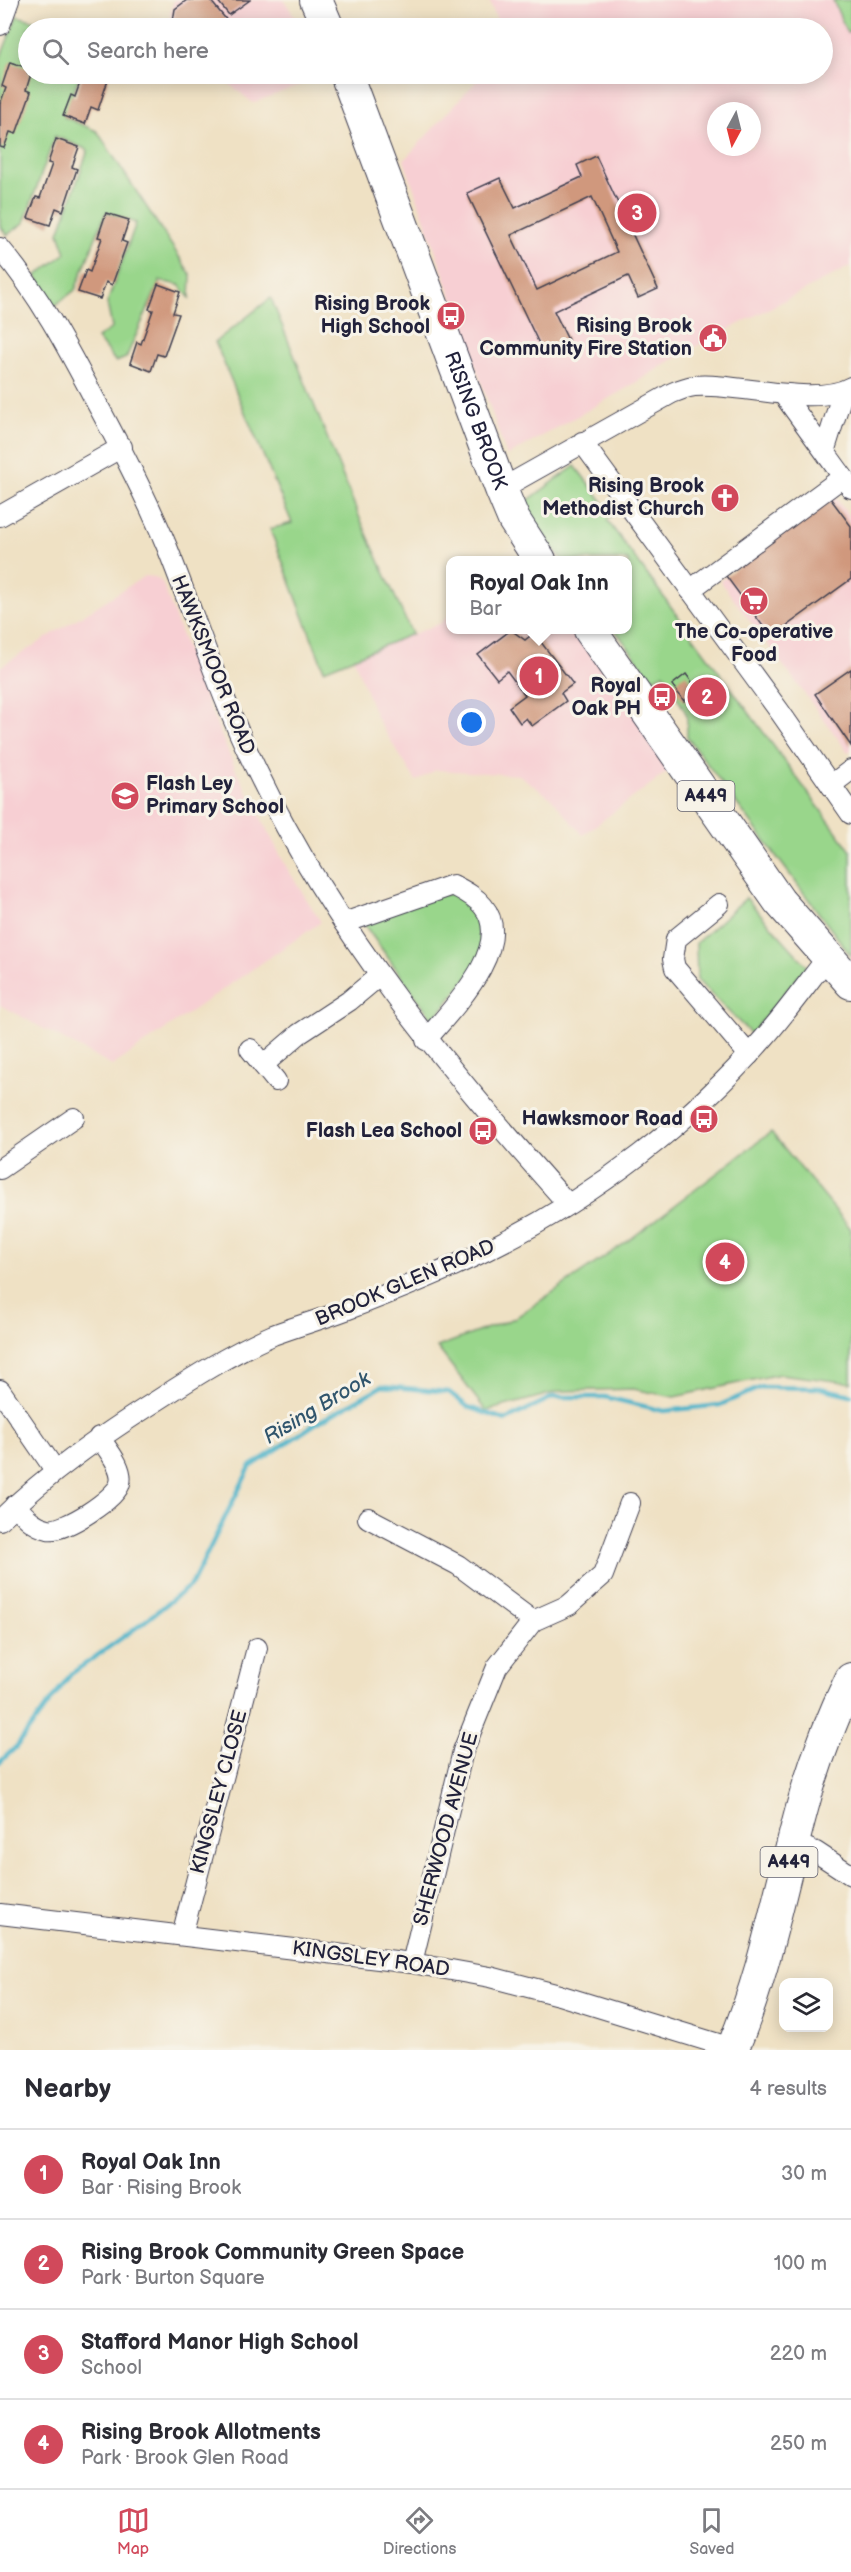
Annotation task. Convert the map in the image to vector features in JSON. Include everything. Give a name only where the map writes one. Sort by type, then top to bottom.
[{"type":"highway","points":[[316,0],[324,18]]},
{"type":"highway","name":"RISING BROOK","points":[[350,84],[501,489],[514,520],[537,556]]},
{"type":"highway","name":"A449","points":[[593,634],[686,765],[757,873],[827,958],[851,983]]},
{"type":"highway","name":"A449","points":[[734,2049],[754,1996],[817,1760],[831,1720],[851,1679]]},
{"type":"street","points":[[0,25],[9,0]]},
{"type":"street","name":"HAWKSMOOR ROAD","points":[[0,248],[34,290],[122,447],[167,547],[233,720],[297,848],[379,976],[426,1040],[567,1204]]},
{"type":"street","points":[[501,489],[672,393],[692,386],[783,394],[847,389],[825,449]]},
{"type":"street","points":[[690,590],[847,482],[783,394]]},
{"type":"street","points":[[582,442],[851,814]]},
{"type":"street","points":[[0,516],[122,447]]},
{"type":"street","points":[[831,785],[851,770]]},
{"type":"street","points":[[344,923],[453,885],[473,896],[485,908],[492,925],[491,945],[482,967],[467,990],[426,1040]]},
{"type":"street","points":[[719,904],[676,939],[673,959],[675,968],[749,1055]]},
{"type":"street","name":"BROOK GLEN ROAD","points":[[0,1520],[56,1470],[99,1437],[219,1361],[274,1335],[344,1311],[444,1270],[495,1246],[567,1204],[660,1138],[710,1094],[749,1055],[827,958]]},
{"type":"street","points":[[263,1065],[299,1034],[349,1001],[379,976]]},
{"type":"street","points":[[250,1049],[276,1081]]},
{"type":"street","points":[[2,1164],[74,1118]]},
{"type":"street","points":[[0,1390],[56,1470]]},
{"type":"street","points":[[15,1505],[31,1523],[51,1530],[67,1527],[113,1495],[120,1483],[120,1470],[99,1437]]},
{"type":"street","name":"SHERWOOD AVENUE","points":[[412,1963],[463,1751],[497,1667],[533,1622],[569,1605],[603,1575],[630,1503]]},
{"type":"street","points":[[368,1518],[458,1565],[533,1622]]},
{"type":"street","name":"KINGSLEY CLOSE","points":[[182,1935],[257,1648]]},
{"type":"street","points":[[794,1843],[816,1852],[851,1875]]},
{"type":"street","name":"KINGSLEY ROAD","points":[[0,1914],[412,1963],[490,1977],[559,1995],[734,2049]]},
{"type":"shaded area","points":[[174,0],[284,0],[296,18],[170,18]]},
{"type":"shaded area","points":[[489,0],[851,0],[851,266],[685,352],[627,388],[507,456],[404,160],[474,84],[833,84],[833,18],[496,18]]},
{"type":"shaded area","points":[[229,84],[302,84],[253,103]]},
{"type":"shaded area","points":[[834,496],[851,519],[851,750],[848,752],[720,581]]},
{"type":"shaded area","name":"Flash Ley Primary School","points":[[145,576],[155,577],[162,582],[200,685],[235,768],[287,868],[321,922],[112,1066],[0,1005],[0,667]]},
{"type":"shaded area","points":[[446,617],[446,634],[577,634],[675,766],[583,835],[551,798],[519,775],[436,770],[416,781],[377,719],[353,657],[441,623]]},
{"type":"green space","points":[[833,0],[851,0],[851,31],[847,33]]},
{"type":"green space","points":[[17,16],[24,18],[18,18],[18,84],[76,84],[64,117],[97,131],[191,275],[190,298],[179,285],[160,281],[126,358],[116,362],[97,338],[112,328],[107,303],[136,223],[106,212],[75,290],[53,307],[36,276],[66,253],[59,233],[88,150],[55,136],[24,223],[7,235],[0,226],[0,59]]},
{"type":"green space","points":[[271,298],[358,514],[412,634],[324,670],[270,529],[292,523],[215,342]]},
{"type":"green space","points":[[575,466],[613,515],[607,520],[851,851],[851,956],[687,737],[687,715],[664,673],[652,679],[618,634],[632,634],[632,556],[560,556],[519,507]]},
{"type":"green space","points":[[433,894],[461,894],[481,909],[489,933],[479,964],[433,1020],[363,923]]},
{"type":"green space","points":[[746,898],[807,966],[751,1034],[697,980],[696,943]]},
{"type":"green space","points":[[771,1132],[851,1229],[851,1383],[780,1374],[674,1397],[633,1389],[561,1391],[486,1411],[437,1347],[515,1318],[628,1241]]},
{"type":"building","points":[[187,0],[210,0],[225,18],[174,18],[175,9]]},
{"type":"building","points":[[217,0],[250,0],[229,15]]},
{"type":"building","points":[[10,62],[18,65],[18,84],[28,84],[26,90],[31,92],[16,134],[10,132],[4,148],[0,147],[0,104],[6,88],[2,86]]},
{"type":"building","points":[[80,84],[107,84],[98,110],[91,107],[85,124],[63,116],[71,95],[75,97]]},
{"type":"building","points":[[56,139],[79,147],[72,167],[77,169],[63,211],[56,208],[50,225],[28,218],[36,197],[40,198],[52,164],[48,163]]},
{"type":"building","points":[[596,156],[658,289],[638,298],[628,276],[554,311],[568,340],[543,352],[467,193],[500,178],[515,208],[582,177],[577,165]],"holes":[[[592,197],[617,252],[537,290],[511,235]]]},
{"type":"building","points":[[106,213],[129,220],[122,241],[127,243],[112,285],[106,282],[100,299],[78,292],[86,270],[90,272],[102,238],[98,237]]},
{"type":"building","points":[[158,284],[180,292],[173,313],[179,314],[164,356],[157,354],[151,371],[130,363],[137,342],[141,344],[153,310],[149,309]]},
{"type":"building","points":[[830,498],[851,526],[851,579],[771,637],[726,576]]},
{"type":"building","points":[[506,634],[517,634],[525,640],[535,634],[573,684],[561,693],[566,701],[532,726],[526,718],[520,723],[509,707],[525,695],[507,671],[497,679],[478,655]]},
{"type":"building","points":[[851,669],[851,746],[815,694]]},
{"type":"building","points":[[686,674],[698,690],[684,701],[672,685]]},
{"type":"waterway","name":"Rising Brook","points":[[0,1762],[16,1747],[71,1674],[140,1625],[192,1584],[250,1467],[315,1424],[382,1386],[449,1392],[468,1407],[506,1420],[553,1397],[605,1397],[664,1411],[720,1405],[762,1387],[820,1388],[851,1395]]},
{"type":"place","name":"Stafford Manor High School","points":[[637,213]]},
{"type":"place","name":"Rising Brook High School","points":[[451,316]]},
{"type":"place","name":"Rising Brook Community Fire Station","points":[[713,338]]},
{"type":"place","name":"Rising Brook Methodist Church","points":[[725,498]]},
{"type":"place","name":"The Co-operative Food","points":[[754,601]]},
{"type":"place","name":"Royal Oak Inn","points":[[539,676]]},
{"type":"place","name":"Royal Oak PH","points":[[662,697]]},
{"type":"place","name":"Rising Brook Community Green Space","points":[[707,697]]},
{"type":"place","name":"Flash Ley Primary School","points":[[125,796]]},
{"type":"place","name":"Hawksmoor Road","points":[[704,1119]]},
{"type":"place","name":"Flash Lea School","points":[[483,1131]]},
{"type":"place","name":"Rising Brook Allotments","points":[[725,1262]]}]
